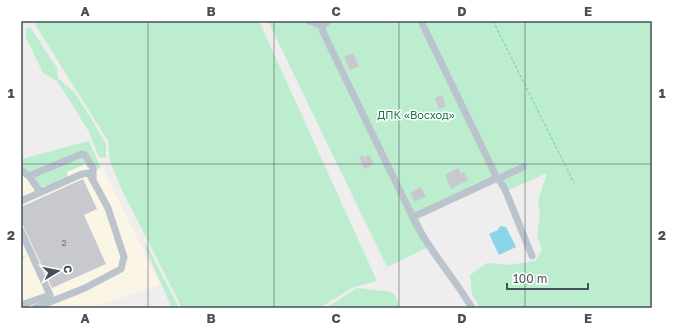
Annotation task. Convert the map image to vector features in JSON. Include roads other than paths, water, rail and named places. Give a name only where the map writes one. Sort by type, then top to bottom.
[{"type":"street","points":[[309,21],[325,23],[323,32],[413,217],[432,250],[462,291],[472,308]]},
{"type":"street","points":[[421,21],[495,173],[496,178],[504,187],[532,256]]},
{"type":"street","points":[[29,176],[82,154],[86,155],[93,168],[93,179]]},
{"type":"street","points":[[413,217],[523,167]]},
{"type":"street","points":[[21,170],[29,176],[38,188],[44,191]]},
{"type":"street","points":[[21,201],[82,174],[89,173],[108,208],[124,257],[120,269],[85,288],[51,299],[21,305]]},
{"type":"street","points":[[21,231],[51,299]]},
{"type":"street","points":[[35,308],[51,299]]},
{"type":"water","points":[[500,226],[506,227],[516,247],[499,255],[489,234],[498,230]]},
{"type":"park label","name":"ДПК «Восход»","points":[[416,114]]}]
